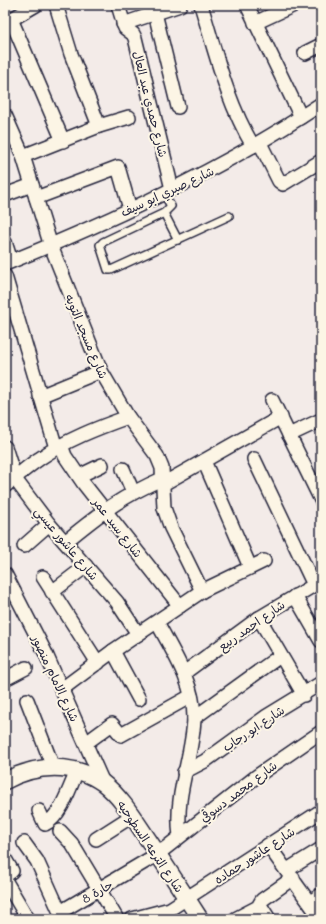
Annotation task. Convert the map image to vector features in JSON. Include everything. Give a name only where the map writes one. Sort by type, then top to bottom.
[{"type":"street","points":[[36,5],[8,21],[63,140]]},
{"type":"street","points":[[56,5],[71,54],[99,126]]},
{"type":"street","points":[[118,5],[123,24],[180,5]]},
{"type":"street","points":[[201,5],[234,112],[257,145],[279,181],[283,184],[321,161]]},
{"type":"street","points":[[247,5],[302,117]]},
{"type":"street","points":[[255,23],[286,7]]},
{"type":"street","points":[[155,13],[178,107]]},
{"type":"street","name":"شارع حمدي عبد العال","points":[[123,24],[135,38],[168,191]]},
{"type":"street","points":[[306,53],[321,45]]},
{"type":"street","name":"شارع صبري ابو سيف","points":[[8,262],[51,246],[217,167],[257,145],[321,104]]},
{"type":"street","name":"شارع مسجد التوبه","points":[[5,115],[11,144],[23,156],[51,246],[100,371],[128,417],[157,456],[162,468],[164,508],[171,528],[202,591]]},
{"type":"street","points":[[23,156],[99,126],[129,117]]},
{"type":"street","points":[[36,198],[118,167],[130,209]]},
{"type":"street","points":[[5,195],[32,185]]},
{"type":"street","points":[[5,242],[8,262]]},
{"type":"street","name":"شارع سيد عمر","points":[[5,276],[40,396],[58,447],[104,509],[180,606]]},
{"type":"street","points":[[40,396],[100,371]]},
{"type":"street","points":[[272,400],[289,435],[315,474],[321,500]]},
{"type":"street","points":[[10,482],[38,460],[58,447],[94,430],[128,417]]},
{"type":"street","points":[[64,542],[104,509],[133,492],[163,481],[204,461],[281,417]]},
{"type":"street","points":[[289,435],[321,420]]},
{"type":"street","name":"شارع عاشور عيسي","points":[[5,447],[10,482],[117,602],[138,634]]},
{"type":"street","points":[[254,459],[318,583]]},
{"type":"street","points":[[204,461],[250,567]]},
{"type":"street","points":[[79,476],[102,465]]},
{"type":"street","points":[[123,469],[133,492]]},
{"type":"street","points":[[24,546],[49,524]]},
{"type":"street","points":[[62,689],[113,651],[202,591],[264,561]]},
{"type":"street","points":[[52,592],[86,566]]},
{"type":"street","name":"شارع الامام منصور","points":[[5,574],[45,652],[103,783]]},
{"type":"street","points":[[43,577],[98,663]]},
{"type":"street","name":"شارع احمد ربيع","points":[[184,673],[259,618],[318,583]]},
{"type":"street","points":[[294,596],[321,640]]},
{"type":"street","points":[[259,618],[304,695]]},
{"type":"street","points":[[157,622],[184,673],[191,696],[194,718],[179,803],[180,836]]},
{"type":"street","points":[[113,651],[139,699]]},
{"type":"street","points":[[194,718],[280,656]]},
{"type":"street","points":[[5,678],[26,668]]},
{"type":"street","name":"شارع ابو رحاب","points":[[184,772],[204,761],[267,716],[304,695],[321,683]]},
{"type":"street","points":[[86,743],[112,724],[120,735],[191,696]]},
{"type":"street","points":[[27,700],[53,767]]},
{"type":"street","name":"شارع محمد دسوقي","points":[[158,854],[282,758],[321,732]]},
{"type":"street","name":"شارع الترعه السطوحيه","points":[[5,781],[18,773],[35,768],[53,767],[77,771],[103,783],[132,816],[200,919]]},
{"type":"street","points":[[38,811],[45,824],[49,822],[63,804],[77,771]]},
{"type":"street","name":"شارع عاشور حماده","points":[[132,919],[143,915],[163,912],[321,811]]},
{"type":"street","points":[[96,839],[132,816]]},
{"type":"street","points":[[60,831],[72,844],[118,919]]},
{"type":"street","name":"حارة 8","points":[[24,843],[37,861],[60,911],[100,890],[158,854]]},
{"type":"street","points":[[268,845],[290,874],[315,898],[321,919]]},
{"type":"street","points":[[235,919],[260,905],[262,900],[290,874],[321,849]]},
{"type":"street","points":[[5,859],[12,871],[5,876]]},
{"type":"street","points":[[5,880],[28,919]]},
{"type":"street","points":[[260,905],[270,919]]},
{"type":"lane","points":[[168,191],[171,206],[164,212],[103,242],[100,245],[100,251],[108,270],[111,270],[229,216]]},
{"type":"lane","points":[[164,212],[178,240]]}]
